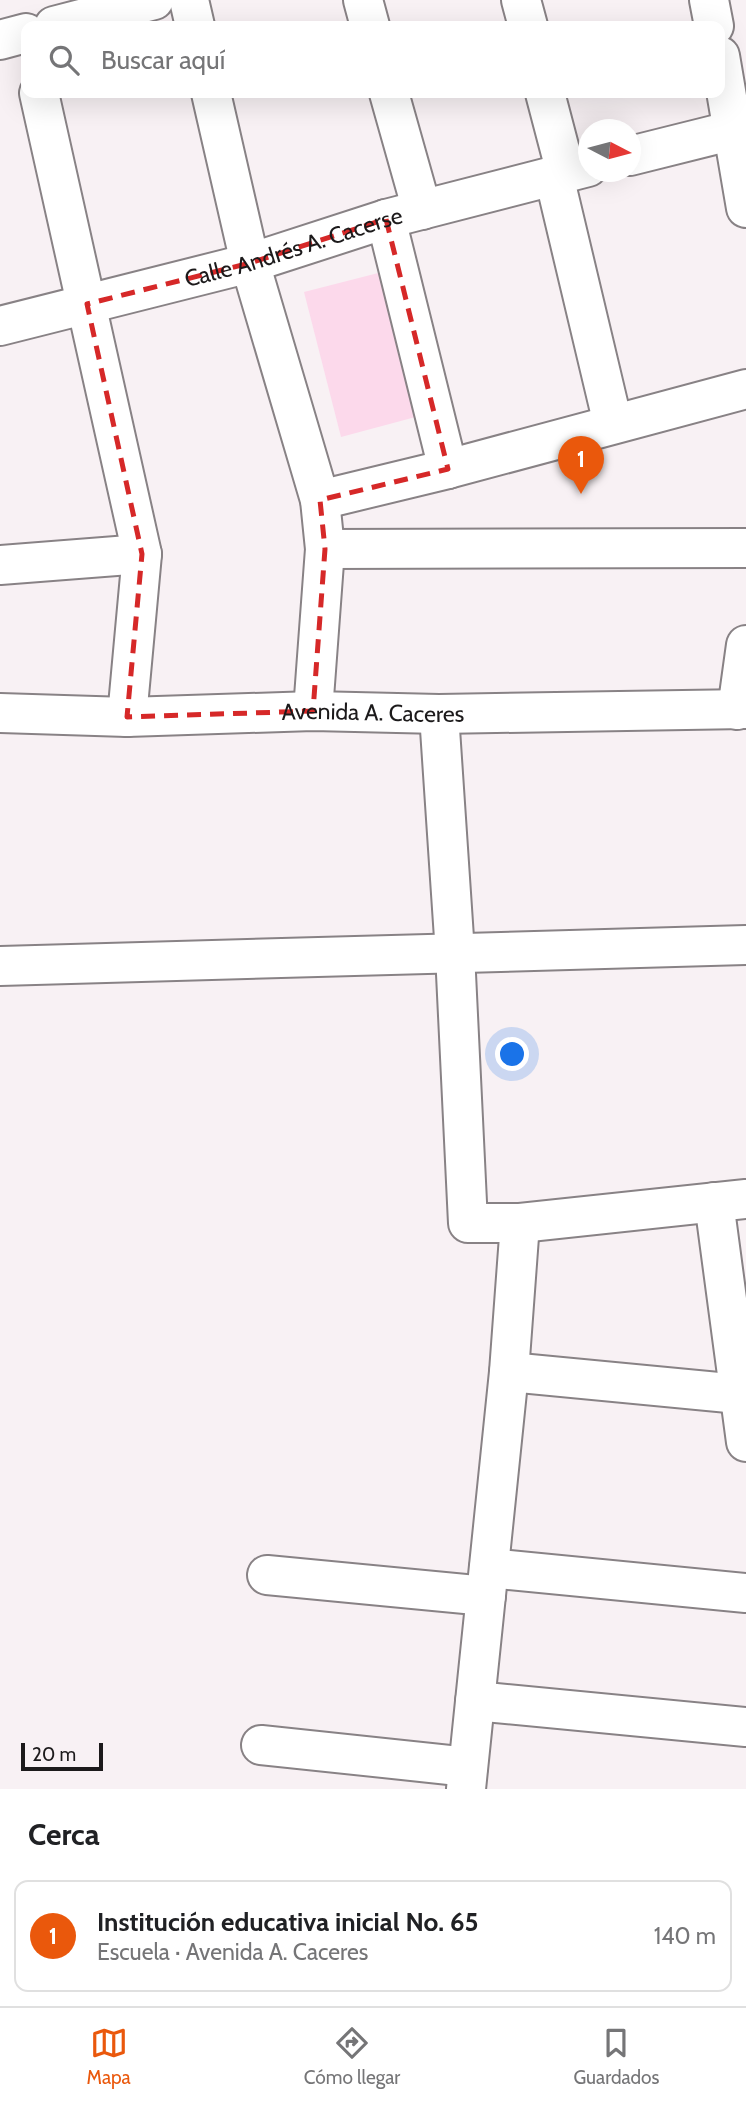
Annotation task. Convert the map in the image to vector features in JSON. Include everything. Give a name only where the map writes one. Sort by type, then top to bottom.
[{"type":"street","points":[[73,21],[155,0]]},
{"type":"street","points":[[190,0],[194,21]]},
{"type":"street","points":[[363,0],[369,21]]},
{"type":"street","points":[[521,0],[527,21]]},
{"type":"street","points":[[709,0],[713,21]]},
{"type":"street","points":[[0,40],[21,36]]},
{"type":"street","points":[[725,74],[740,128],[746,208]]},
{"type":"street","points":[[40,98],[142,554],[127,717]]},
{"type":"street","points":[[212,98],[250,263],[320,500],[325,549],[313,711]]},
{"type":"street","points":[[390,98],[404,214],[448,469]]},
{"type":"street","points":[[547,98],[569,172],[613,424]]},
{"type":"street","points":[[641,153],[740,128]]},
{"type":"street","name":"Calle Andrés A. Cacerse","points":[[0,326],[250,263],[404,214],[569,172]]},
{"type":"street","points":[[320,500],[448,469],[746,389]]},
{"type":"street","points":[[325,549],[746,548]]},
{"type":"street","points":[[0,565],[142,554]]},
{"type":"street","points":[[741,709],[746,645]]},
{"type":"street","name":"Avenida A. Caceres","points":[[0,713],[127,717],[313,711],[439,714],[741,709]]},
{"type":"street","points":[[439,714],[455,953],[468,1223],[520,1223],[730,1200],[740,1394],[746,1442]]},
{"type":"street","points":[[0,966],[746,945]]},
{"type":"street","points":[[261,1745],[467,1778],[509,1372],[520,1223]]},
{"type":"street","points":[[509,1372],[740,1394]]},
{"type":"street","points":[[267,1575],[746,1592]]},
{"type":"street","points":[[475,1701],[746,1727]]},
{"type":"highlighted area","points":[[386,219],[448,469],[320,500],[325,549],[313,711],[127,717],[142,554],[87,304],[250,263]]},
{"type":"shaded area","points":[[386,271],[423,415],[341,437],[304,292]]},
{"type":"place","name":"Institución educativa inicial No. 65","points":[[581,494]]}]
